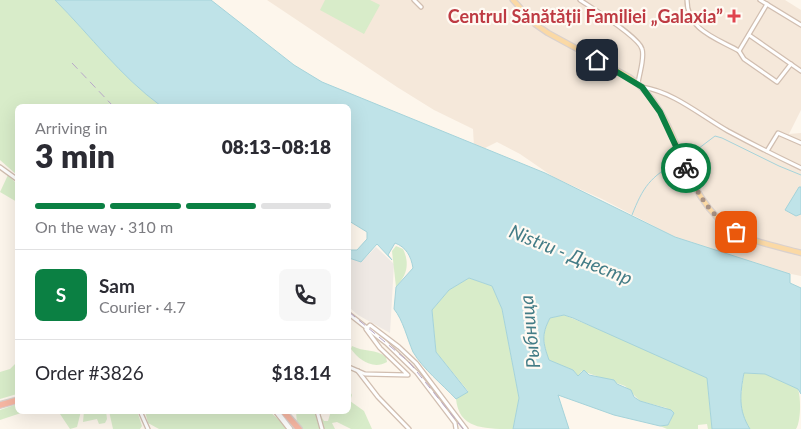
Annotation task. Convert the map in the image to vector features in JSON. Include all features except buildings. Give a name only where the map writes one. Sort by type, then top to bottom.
[{"type":"highway","points":[[0,405],[15,401]]},
{"type":"highway","points":[[286,414],[299,429]]},
{"type":"main road","points":[[513,1],[548,33],[640,85],[660,112],[698,194],[714,215],[741,235],[801,253]]},
{"type":"street","points":[[414,0],[421,7]]},
{"type":"street","points":[[580,0],[615,23],[641,46],[640,85],[677,99],[726,130],[801,168]]},
{"type":"street","points":[[687,0],[688,16],[696,27],[739,51],[744,59],[777,82],[791,64]]},
{"type":"street","points":[[760,0],[801,25]]},
{"type":"street","points":[[739,51],[767,4]]},
{"type":"street","points":[[749,35],[801,71]]},
{"type":"street","points":[[766,151],[778,133],[801,143]]},
{"type":"street","points":[[0,167],[15,178]]},
{"type":"street","points":[[351,316],[417,373],[455,423],[456,429]]},
{"type":"street","points":[[366,329],[370,325],[400,347],[416,363],[466,429]]},
{"type":"street","points":[[351,368],[365,374],[408,375],[380,348],[366,329]]},
{"type":"street","points":[[358,371],[378,397],[409,429]]},
{"type":"street","points":[[141,414],[148,429]]},
{"type":"street","points":[[278,414],[290,429]]},
{"type":"street","points":[[318,414],[322,429]]},
{"type":"shaded area","points":[[267,0],[785,0],[801,10],[801,110],[789,134],[801,133],[801,276],[772,270],[675,237],[602,199],[555,178],[520,154],[497,142],[481,150],[474,147],[473,129],[434,110],[397,87]]},
{"type":"shaded area","points":[[376,247],[394,264],[390,333],[358,315],[351,309],[351,259],[361,262]]},
{"type":"green space","points":[[0,0],[55,0],[119,69],[158,104],[15,104],[15,173],[0,160]]},
{"type":"green space","points":[[325,0],[370,0],[380,5],[364,34],[320,10]]},
{"type":"green space","points":[[8,175],[15,182],[15,201],[0,192]]},
{"type":"green space","points":[[396,246],[403,249],[407,264],[405,274],[396,287],[392,251]]},
{"type":"green space","points":[[469,278],[492,286],[502,309],[519,398],[513,429],[492,429],[475,425],[468,422],[462,416],[456,399],[468,391],[436,352],[432,310],[449,290]]},
{"type":"green space","points":[[564,315],[632,343],[707,378],[712,429],[708,429],[707,424],[698,425],[698,429],[667,429],[660,426],[668,425],[671,420],[667,408],[640,401],[625,386],[582,371],[578,376],[573,370],[548,360],[544,339],[545,329],[550,318]]},
{"type":"green space","points":[[352,346],[382,354],[386,357],[387,362],[377,365],[367,363],[354,353],[351,349]]},
{"type":"green space","points":[[15,364],[15,395],[0,399],[0,372],[10,369]]},
{"type":"green space","points":[[744,373],[765,374],[798,389],[800,409],[796,429],[750,429],[743,415],[741,402]]},
{"type":"green space","points":[[351,402],[364,411],[372,429],[351,429],[337,422],[332,423],[335,429],[303,429],[297,424],[296,414],[320,414],[324,421],[328,421],[330,414],[351,414]]},
{"type":"green space","points":[[15,405],[15,414],[18,414],[0,420],[0,410]]},
{"type":"green space","points":[[60,414],[80,414],[77,427],[70,429]]},
{"type":"green space","points":[[84,414],[106,414],[105,423],[99,424],[97,419],[83,422]]},
{"type":"green space","points":[[110,414],[138,414],[142,426],[140,429],[113,429]]},
{"type":"green space","points":[[146,414],[272,414],[289,429],[159,429],[148,423]]},
{"type":"water","points":[[55,0],[211,0],[294,65],[322,82],[545,173],[675,237],[790,274],[790,283],[801,288],[801,394],[798,389],[765,374],[744,373],[741,402],[743,415],[750,429],[712,429],[707,378],[564,315],[550,318],[545,329],[544,344],[549,360],[573,370],[578,376],[584,370],[589,375],[614,380],[617,384],[631,390],[634,397],[640,401],[671,410],[674,413],[668,425],[660,426],[614,415],[558,395],[569,429],[513,429],[519,398],[502,309],[492,286],[469,278],[449,290],[432,310],[436,352],[468,392],[456,399],[417,358],[400,318],[394,309],[396,287],[413,268],[407,252],[395,243],[388,255],[392,260],[377,244],[361,262],[351,259],[351,250],[357,250],[367,239],[367,232],[351,222],[351,104],[158,104],[119,69]]},
{"type":"water","points":[[799,187],[801,187],[801,214],[796,216],[785,210]]},
{"type":"waterway","points":[[686,158],[715,136],[801,175]]},
{"type":"waterway","points":[[632,215],[648,184],[660,173],[677,162]]},
{"type":"railway","points":[[72,63],[111,104]]},
{"type":"railway","points":[[351,314],[409,362],[463,429]]},
{"type":"way so far","points":[[686,168],[702,201],[714,215],[736,232]]},
{"type":"place","name":"Centrul Sănătății Familiei „Galaxia”","points":[[734,16]]},
{"type":"route","points":[[597,60],[629,77],[642,87],[660,112],[686,168]]},
{"type":"water label","name":"Nistru - Днестр","points":[[571,254]]},
{"type":"water label","name":"Рыбница","points":[[529,332]]}]
